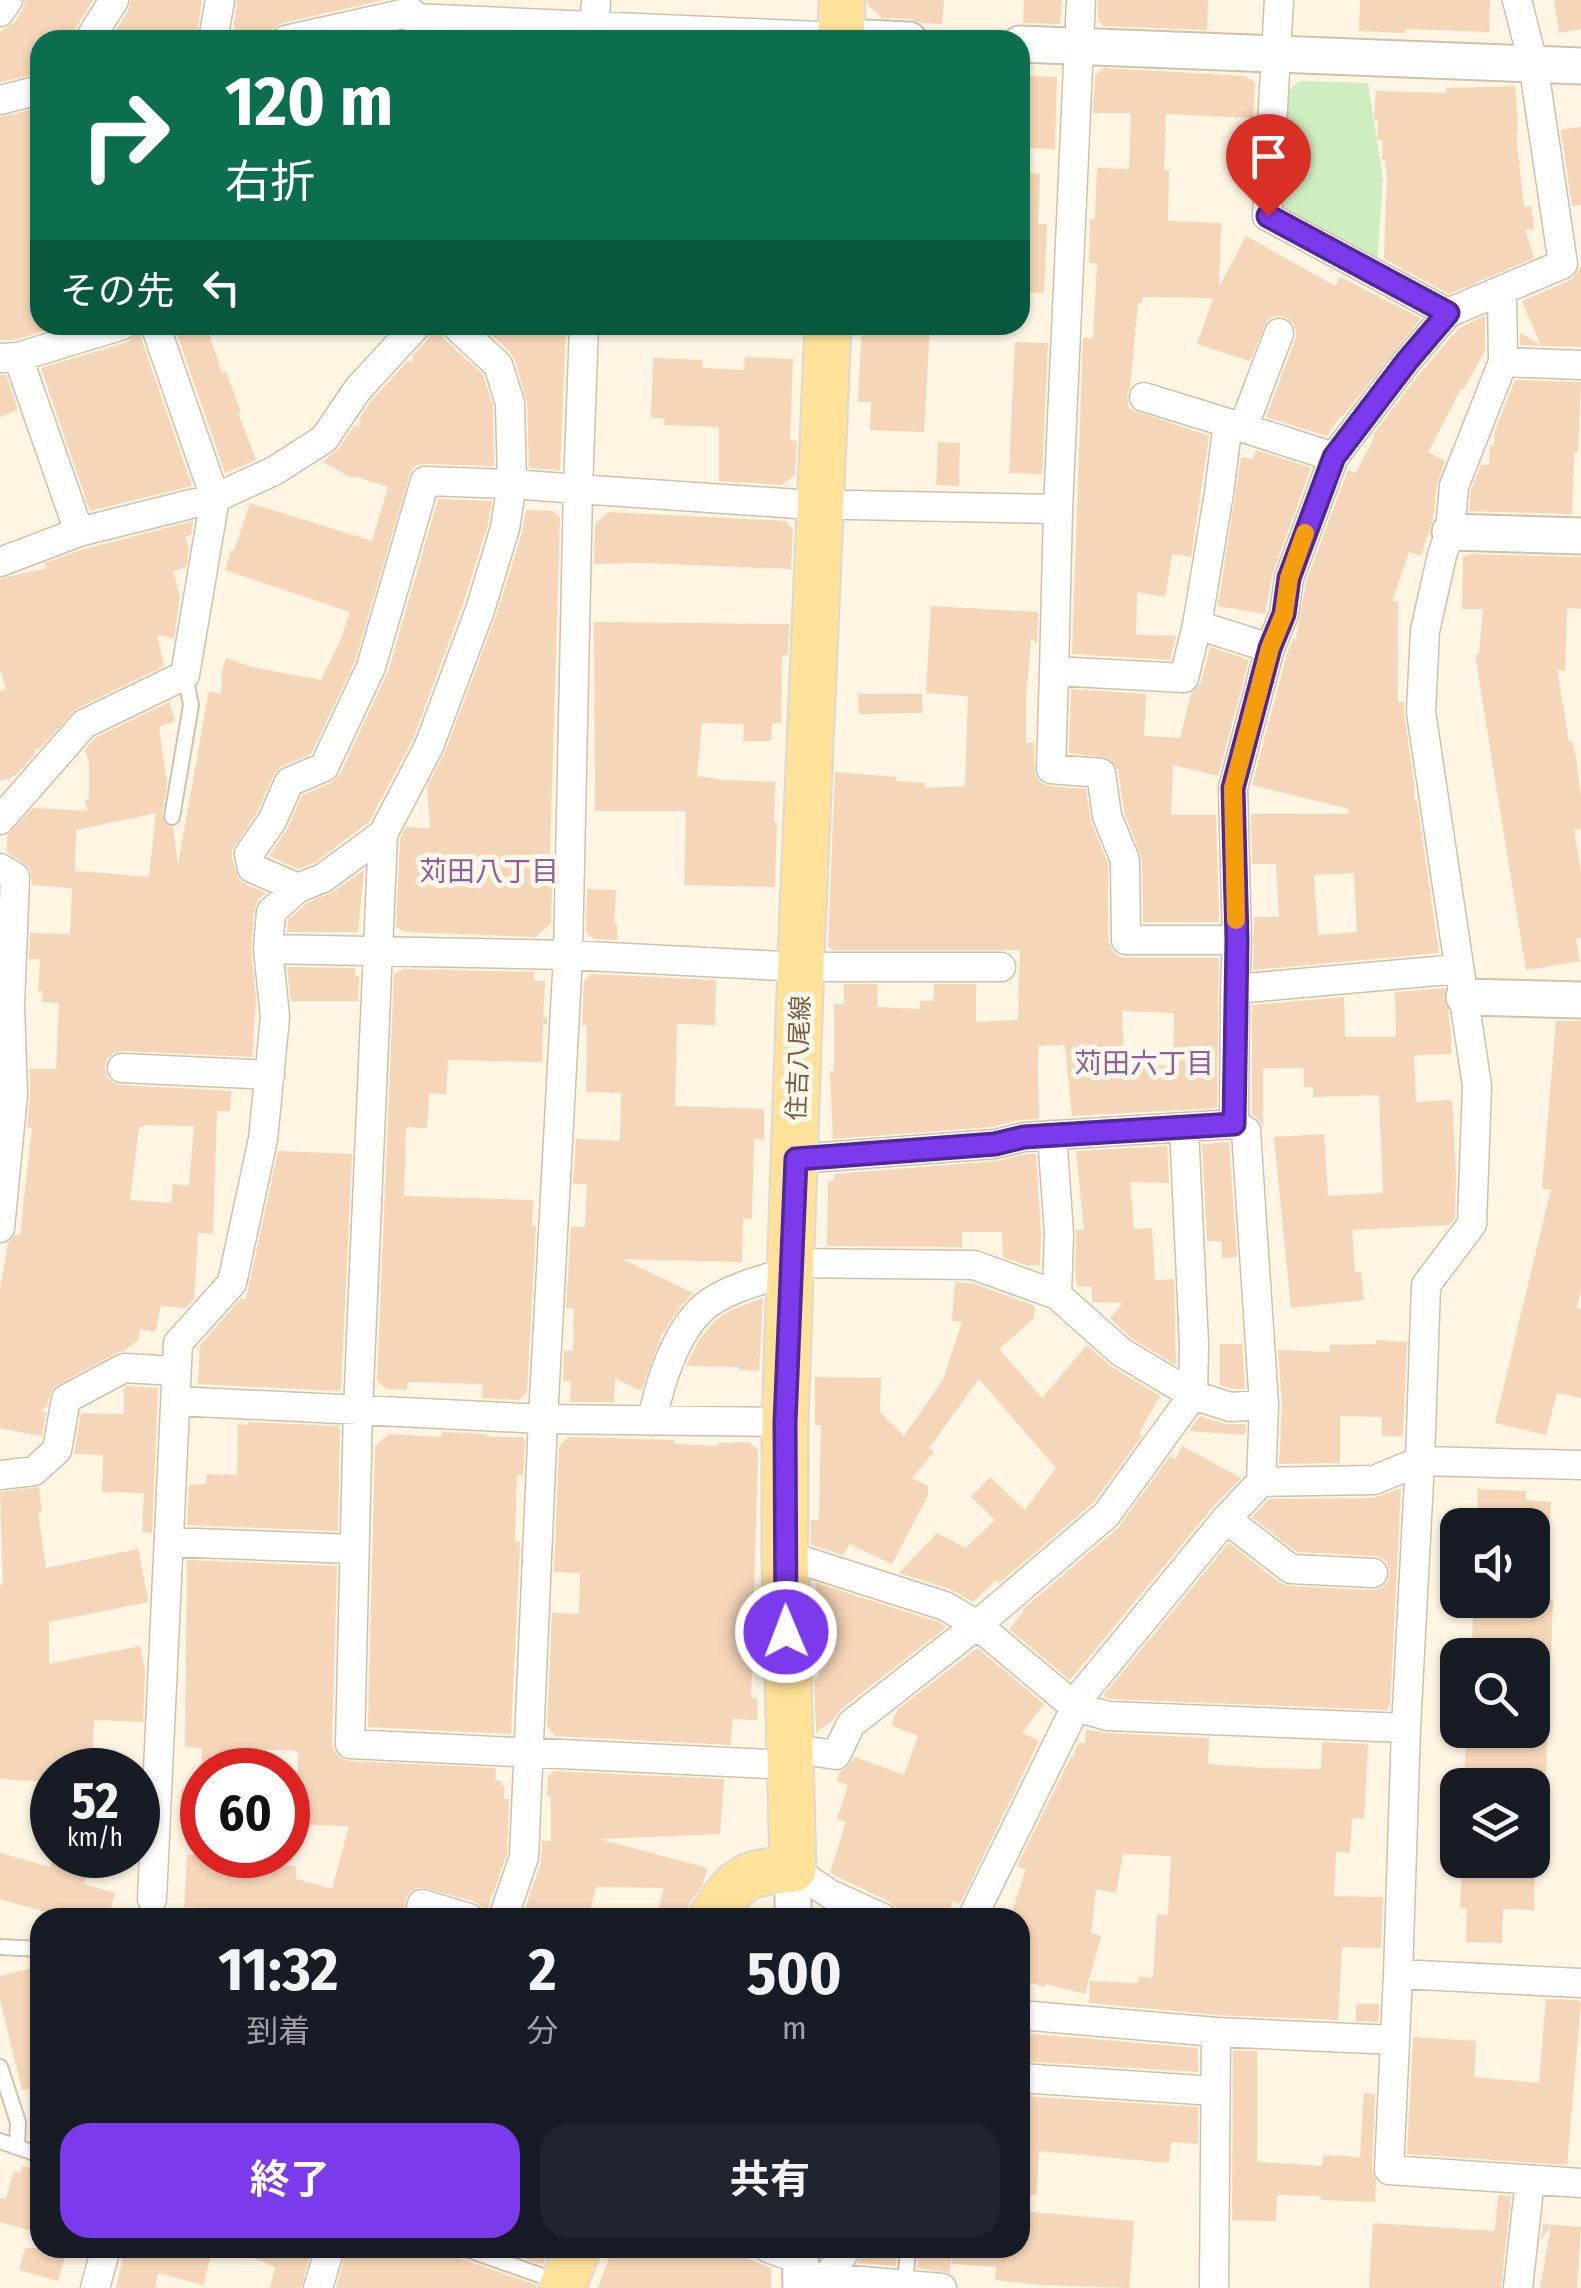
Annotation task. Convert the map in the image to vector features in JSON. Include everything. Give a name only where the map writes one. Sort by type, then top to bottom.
[{"type":"main road","name":"住吉八尾線","points":[[792,1869],[785,1422],[828,335]]},
{"type":"main road","points":[[719,1908],[735,1884],[758,1872],[792,1869]]},
{"type":"street","points":[[0,12],[8,0]]},
{"type":"street","points":[[95,30],[114,0]]},
{"type":"street","points":[[215,30],[220,0]]},
{"type":"street","points":[[1081,0],[1058,509],[1051,770],[1101,773],[1107,816],[1125,860],[1126,940],[1237,940]]},
{"type":"street","points":[[1280,0],[1268,216],[1448,313]]},
{"type":"street","points":[[1234,1124],[1237,940],[1233,788],[1270,648],[1284,614],[1289,578],[1334,457],[1448,313],[1572,262],[1517,0]]},
{"type":"street","points":[[343,30],[412,18],[841,26]]},
{"type":"street","points":[[1030,45],[1581,66]]},
{"type":"street","points":[[0,100],[30,92]]},
{"type":"street","points":[[1502,290],[1504,362],[1454,486],[1450,532],[1424,631],[1421,712],[1477,1086],[1472,1224],[1426,1285],[1389,2170],[1581,2183]]},
{"type":"street","points":[[1054,671],[1184,678],[1236,425],[1279,333]]},
{"type":"street","points":[[79,532],[9,358],[88,335]]},
{"type":"street","points":[[0,820],[84,724],[185,675],[215,498],[158,335]]},
{"type":"street","points":[[0,562],[79,532],[215,498],[274,472],[324,439],[358,389],[409,335]]},
{"type":"street","points":[[148,1908],[178,1343],[232,1283],[263,1139],[270,1075],[275,1016],[268,949],[271,912],[298,888],[323,878],[383,834],[430,746],[480,610],[505,528],[512,484],[510,403],[498,365],[466,335]]},
{"type":"street","points":[[507,1908],[524,1857],[568,954],[584,335]]},
{"type":"street","points":[[1504,362],[1581,366]]},
{"type":"street","points":[[1144,396],[1334,457]]},
{"type":"street","points":[[298,888],[252,868],[249,854],[272,821],[289,782],[324,767],[371,668],[425,481],[821,504],[1058,509]]},
{"type":"street","points":[[1450,532],[1581,536]]},
{"type":"street","points":[[1197,626],[1270,648]]},
{"type":"street","points":[[383,834],[358,1410],[350,1744],[527,1752],[836,1755],[851,1724],[977,1625],[1106,1515],[1193,1395],[1184,1127]]},
{"type":"street","points":[[0,868],[15,877],[10,1006],[13,1095],[0,1228]]},
{"type":"street","points":[[268,949],[568,954],[801,967],[1001,967]]},
{"type":"street","points":[[1235,988],[1461,983],[1581,1000]]},
{"type":"street","points":[[122,1068],[270,1075]]},
{"type":"street","points":[[796,1159],[995,1144],[1052,1135],[1234,1124],[1246,1130],[1264,1405],[1261,1482],[1082,1694],[977,1908]]},
{"type":"street","points":[[1052,1135],[1059,1233],[1057,1295]]},
{"type":"street","points":[[652,1420],[667,1366],[687,1327],[704,1306],[791,1267],[974,1266],[1057,1295],[1121,1352],[1193,1395],[1230,1407],[1264,1405]]},
{"type":"street","points":[[0,1475],[34,1470],[57,1450],[66,1399],[124,1368],[176,1370]]},
{"type":"street","points":[[176,1402],[543,1419],[785,1422]]},
{"type":"street","points":[[1261,1482],[1374,1480],[1420,1461],[1581,1465]]},
{"type":"street","points":[[1226,1519],[1291,1569],[1374,1572]]},
{"type":"street","points":[[169,1542],[354,1549]]},
{"type":"street","points":[[785,1555],[945,1606],[977,1625],[1075,1707],[1108,1716],[1406,1728]]},
{"type":"street","points":[[792,1869],[794,1908]]},
{"type":"street","points":[[792,1869],[830,1894],[862,1908]]},
{"type":"street","points":[[1398,1974],[1581,1983]]},
{"type":"street","points":[[1030,2016],[1216,2032],[1395,2040]]},
{"type":"street","points":[[1214,2288],[1216,2032]]},
{"type":"street","points":[[1030,2079],[1216,2090]]},
{"type":"street","points":[[1518,2288],[1530,2180]]},
{"type":"street","points":[[95,2288],[103,2258]]},
{"type":"street","points":[[318,2288],[327,2258]]},
{"type":"street","points":[[806,2270],[828,2258]]},
{"type":"street","points":[[806,2270],[942,2288]]},
{"type":"lane","points":[[172,817],[192,705],[185,675]]},
{"type":"lane","points":[[0,1947],[30,1948]]},
{"type":"lane","points":[[0,2067],[18,2122],[17,2147]]},
{"type":"lane","points":[[0,2141],[30,2152]]},
{"type":"lane","points":[[506,2258],[568,2273]]},
{"type":"lane","points":[[904,2285],[907,2258]]},
{"type":"green space","points":[[1300,81],[1368,83],[1383,179],[1377,264],[1282,215],[1287,91]]},
{"type":"building","points":[[25,0],[93,0],[75,30],[30,30],[30,75],[0,82],[0,32],[15,22]]},
{"type":"building","points":[[131,0],[202,0],[198,30],[116,30]]},
{"type":"building","points":[[237,0],[384,0],[282,23],[273,30],[235,30]]},
{"type":"building","points":[[868,0],[944,0],[942,24],[882,18],[868,5]]},
{"type":"building","points":[[1024,0],[1062,0],[1060,24],[1023,23]]},
{"type":"building","points":[[1098,0],[1208,0],[1207,30],[1103,26],[1098,20]]},
{"type":"building","points":[[1360,0],[1490,0],[1489,32],[1359,31]]},
{"type":"building","points":[[1554,0],[1581,0],[1581,29],[1559,33]]},
{"type":"building","points":[[1103,68],[1245,76],[1255,83],[1253,118],[1166,114],[1164,170],[1169,170],[1168,221],[1221,223],[1219,287],[1246,236],[1335,286],[1340,277],[1421,318],[1327,436],[1266,417],[1296,338],[1296,329],[1286,317],[1267,320],[1250,361],[1197,344],[1213,298],[1143,297],[1142,303],[1138,303],[1127,393],[1129,409],[1209,436],[1191,557],[1172,554],[1165,597],[1137,592],[1136,635],[1176,636],[1170,660],[1072,654],[1083,338],[1093,338],[1097,263],[1089,263],[1090,219],[1095,219],[1097,168],[1129,169],[1131,113],[1093,113],[1095,76]]},
{"type":"building","points":[[1030,76],[1057,77],[1055,149],[1030,148]]},
{"type":"building","points":[[1515,86],[1524,207],[1531,206],[1534,229],[1525,230],[1534,258],[1449,294],[1384,259],[1387,175],[1382,159],[1383,140],[1377,140],[1378,120],[1374,120],[1376,91],[1446,93],[1446,88]]},
{"type":"building","points":[[30,110],[31,335],[15,340],[0,340],[0,117]]},
{"type":"building","points":[[1581,127],[1581,205],[1572,206],[1561,130]]},
{"type":"building","points":[[1030,174],[1040,174],[1038,224],[1047,224],[1044,293],[1030,292]]},
{"type":"building","points":[[1581,267],[1581,347],[1520,345],[1520,333],[1541,345],[1522,301],[1571,280]]},
{"type":"building","points":[[1485,316],[1485,351],[1428,452],[1445,461],[1437,484],[1433,519],[1421,556],[1409,552],[1392,601],[1398,602],[1398,702],[1404,702],[1414,801],[1439,953],[1253,970],[1254,917],[1279,917],[1276,864],[1252,864],[1251,814],[1348,814],[1349,809],[1252,785],[1287,654],[1296,639],[1306,582],[1348,470],[1356,473],[1373,435],[1459,328]],"holes":[[[1354,873],[1357,932],[1318,935],[1314,875]]]},
{"type":"building","points":[[140,335],[192,486],[90,511],[41,368]]},
{"type":"building","points":[[177,335],[209,335],[241,412],[238,413],[256,460],[225,473]]},
{"type":"building","points":[[431,335],[441,335],[483,375],[493,406],[494,466],[426,464],[411,470],[355,661],[311,754],[282,766],[274,774],[257,812],[232,850],[238,878],[266,893],[254,911],[251,950],[256,999],[252,1057],[123,1051],[113,1053],[105,1066],[107,1077],[120,1085],[231,1091],[230,1111],[217,1111],[213,1234],[198,1233],[194,1299],[186,1308],[161,1306],[155,1332],[140,1329],[138,1340],[124,1351],[52,1388],[47,1406],[40,1411],[46,1412],[42,1436],[0,1428],[0,1289],[8,1244],[16,1234],[20,1235],[32,1128],[27,1128],[30,1069],[56,1069],[59,1003],[42,1002],[43,991],[38,991],[40,959],[29,959],[30,933],[70,934],[72,888],[32,885],[30,868],[7,852],[7,836],[33,808],[88,811],[85,800],[89,799],[89,762],[85,750],[95,738],[169,702],[175,721],[159,727],[167,784],[162,816],[165,824],[173,827],[178,864],[209,691],[221,694],[226,658],[321,680],[350,612],[225,570],[250,503],[372,541],[388,487],[352,478],[323,462],[354,426],[359,426],[372,400],[408,361],[413,362],[413,355]],"holes":[[[156,813],[149,877],[75,871],[76,830]],[[194,1126],[189,1186],[173,1184],[171,1203],[130,1200],[139,1127]]]},
{"type":"building","points":[[492,335],[566,335],[560,470],[529,468],[527,402],[510,352]]},
{"type":"building","points":[[861,335],[930,335],[924,432],[870,430],[871,402],[858,402]]},
{"type":"building","points":[[1015,342],[1048,343],[1042,474],[1009,473]]},
{"type":"building","points":[[745,357],[793,359],[790,440],[797,441],[795,475],[782,485],[719,481],[719,427],[664,425],[665,418],[651,418],[653,358],[703,360],[702,368],[744,370]]},
{"type":"building","points":[[0,375],[6,375],[18,410],[0,417]]},
{"type":"building","points":[[1515,380],[1581,382],[1572,514],[1469,511],[1471,490],[1481,465],[1489,465],[1490,446],[1494,446],[1495,431]]},
{"type":"building","points":[[938,442],[960,443],[959,486],[936,485]]},
{"type":"building","points":[[1256,450],[1311,468],[1273,572],[1265,614],[1218,606],[1241,457],[1253,459]]},
{"type":"building","points":[[438,499],[492,501],[463,604],[413,739],[369,822],[314,863],[298,869],[269,856],[288,828],[302,795],[331,783],[340,774],[388,672]]},
{"type":"building","points":[[526,510],[552,511],[560,517],[551,923],[536,937],[405,932],[396,927],[400,839],[406,827],[430,828],[427,787],[445,752],[496,616]]},
{"type":"building","points":[[609,512],[785,521],[793,530],[791,569],[594,564],[595,524]]},
{"type":"building","points":[[193,521],[191,535],[185,536],[189,548],[186,567],[173,571],[180,597],[174,638],[157,635],[164,666],[76,709],[35,749],[9,783],[9,778],[0,781],[0,691],[6,689],[0,669],[0,579],[47,568],[45,563],[84,549]]},
{"type":"building","points":[[1463,556],[1581,557],[1581,609],[1567,608],[1565,671],[1557,670],[1581,797],[1581,829],[1574,830],[1581,872],[1581,938],[1576,938],[1580,961],[1526,970],[1475,655],[1479,654],[1483,609],[1462,609]]},
{"type":"building","points":[[931,606],[1038,612],[1037,643],[1031,639],[1026,698],[1026,743],[1034,743],[1035,776],[1049,786],[1086,789],[1091,822],[1108,864],[1108,940],[1118,956],[1219,958],[1217,1108],[1072,1116],[1065,1045],[1038,1046],[1039,1119],[992,1127],[833,1139],[830,1071],[834,1071],[834,1004],[844,1004],[844,984],[877,984],[877,1007],[920,1009],[920,1001],[934,1001],[934,984],[976,984],[976,1022],[1018,1020],[1020,950],[833,950],[828,946],[835,772],[897,777],[896,781],[925,783],[925,788],[965,786],[968,696],[926,693]],"holes":[[[1122,1011],[1174,1013],[1173,1065],[1124,1067]]]},
{"type":"building","points":[[594,622],[789,624],[788,655],[782,655],[781,723],[772,723],[771,741],[743,741],[744,724],[702,723],[697,776],[775,782],[775,887],[684,885],[686,811],[595,811]]},
{"type":"building","points":[[1210,647],[1249,660],[1218,776],[1173,765],[1171,815],[1216,815],[1219,922],[1143,922],[1142,859],[1124,811],[1118,770],[1109,758],[1069,753],[1071,689],[1146,694],[1144,736],[1180,738],[1191,694],[1201,683]]},
{"type":"building","points":[[858,694],[922,694],[922,713],[859,714]]},
{"type":"building","points":[[364,870],[358,932],[287,932],[288,920],[307,903],[333,892]]},
{"type":"building","points":[[587,889],[616,890],[617,940],[593,939],[586,931]]},
{"type":"building","points":[[287,967],[355,968],[355,976],[359,976],[358,1001],[291,1001]]},
{"type":"building","points":[[404,969],[534,972],[534,981],[545,981],[543,1020],[547,1016],[547,1024],[543,1024],[542,1062],[448,1060],[446,1094],[429,1093],[427,1128],[406,1127],[404,1196],[533,1200],[532,1226],[536,1226],[527,1392],[519,1400],[482,1398],[483,1384],[407,1382],[407,1390],[387,1389],[377,1381],[394,974]]},
{"type":"building","points":[[591,974],[716,980],[715,1025],[677,1024],[675,1106],[764,1109],[764,1140],[754,1139],[752,1219],[743,1218],[742,1262],[622,1259],[693,1293],[661,1336],[641,1391],[615,1378],[614,1402],[570,1402],[571,1381],[563,1381],[564,1351],[573,1351],[574,1308],[566,1308],[571,1227],[585,1227],[587,1184],[573,1184],[576,1139],[620,1141],[621,1093],[586,1092],[587,1025],[582,1025],[584,981]]},
{"type":"building","points":[[1445,988],[1451,1054],[1414,1055],[1416,1102],[1452,1100],[1455,1218],[1449,1225],[1352,1230],[1355,1272],[1361,1272],[1364,1300],[1291,1308],[1274,1137],[1324,1134],[1328,1196],[1383,1193],[1379,1095],[1313,1097],[1313,1087],[1304,1087],[1304,1068],[1263,1068],[1263,1128],[1252,1114],[1252,1005],[1344,997],[1345,1037],[1396,1037],[1395,992]]},
{"type":"building","points":[[1556,1021],[1581,1021],[1581,1290],[1577,1308],[1581,1309],[1581,1398],[1557,1393],[1546,1435],[1495,1423],[1551,1189],[1542,1189]]},
{"type":"building","points":[[1229,1142],[1237,1257],[1222,1258],[1222,1241],[1207,1241],[1202,1144]]},
{"type":"building","points":[[1167,1146],[1169,1183],[1130,1182],[1134,1229],[1152,1228],[1155,1280],[1174,1279],[1176,1365],[1131,1338],[1110,1318],[1123,1303],[1092,1302],[1092,1287],[1077,1286],[1075,1267],[1076,1230],[1084,1230],[1076,1151]]},
{"type":"building","points":[[278,1151],[352,1154],[339,1391],[198,1384],[200,1345],[241,1299],[246,1299]]},
{"type":"building","points":[[1036,1154],[1040,1265],[1003,1257],[1002,1232],[962,1232],[962,1247],[827,1246],[828,1181],[834,1181],[834,1174],[997,1161]]},
{"type":"building","points":[[955,1282],[975,1284],[1035,1306],[1033,1319],[999,1349],[1042,1398],[1087,1345],[1112,1367],[1160,1396],[1139,1433],[1142,1436],[1093,1503],[973,1602],[950,1589],[899,1573],[937,1533],[966,1548],[995,1520],[971,1497],[990,1477],[1025,1510],[1056,1468],[979,1379],[929,1448],[934,1452],[912,1478],[928,1486],[928,1495],[892,1564],[850,1544],[843,1555],[811,1545],[811,1520],[819,1521],[821,1425],[815,1425],[815,1377],[881,1378],[880,1412],[904,1436],[943,1380],[962,1322],[952,1321]]},
{"type":"building","points":[[763,1298],[759,1371],[686,1366],[699,1340],[716,1320]]},
{"type":"building","points":[[1376,1340],[1407,1342],[1403,1436],[1382,1436],[1382,1417],[1340,1416],[1340,1463],[1279,1464],[1282,1405],[1278,1350],[1330,1352],[1330,1345],[1376,1344]]},
{"type":"building","points":[[1220,1344],[1242,1344],[1245,1389],[1220,1385]]},
{"type":"building","points":[[124,1388],[158,1388],[152,1533],[142,1532],[144,1493],[102,1492],[103,1455],[74,1454],[81,1413],[124,1414]]},
{"type":"building","points":[[1200,1416],[1225,1424],[1246,1424],[1245,1435],[1189,1431]]},
{"type":"building","points":[[238,1424],[338,1426],[338,1531],[187,1525],[189,1485],[206,1484],[207,1474],[237,1475]]},
{"type":"building","points":[[442,1432],[525,1440],[523,1475],[517,1475],[515,1542],[520,1542],[511,1734],[368,1727],[375,1446],[389,1434],[441,1437]]},
{"type":"building","points":[[568,1437],[674,1440],[674,1444],[719,1446],[749,1442],[758,1450],[751,1698],[757,1698],[757,1720],[732,1719],[731,1745],[555,1736],[547,1725],[552,1613],[579,1614],[580,1573],[554,1572],[559,1446]]},
{"type":"building","points":[[1182,1446],[1241,1478],[1070,1680],[1009,1629],[1022,1610],[1118,1528],[1170,1456],[1175,1460]]},
{"type":"building","points":[[39,1487],[42,1512],[38,1513],[46,1568],[138,1549],[148,1600],[49,1622],[49,1664],[140,1646],[145,1669],[143,1722],[94,1720],[93,1748],[30,1748],[30,1781],[0,1779],[3,1585],[0,1492]]},
{"type":"building","points":[[1401,1488],[1390,1705],[1386,1710],[1103,1696],[1229,1543],[1289,1586],[1382,1588],[1390,1573],[1382,1558],[1297,1552],[1252,1517],[1269,1499],[1374,1498]]},
{"type":"building","points":[[1478,1489],[1526,1491],[1526,1500],[1551,1502],[1550,1525],[1550,1508],[1477,1508]]},
{"type":"building","points":[[187,1560],[337,1566],[334,1751],[349,1761],[496,1768],[495,1781],[502,1781],[504,1799],[509,1799],[507,1854],[488,1908],[419,1887],[411,1891],[404,1908],[184,1907],[186,1878],[296,1878],[332,1889],[349,1826],[310,1825],[310,1748],[185,1747]]},
{"type":"building","points":[[816,1583],[946,1627],[816,1733],[814,1680],[820,1675]]},
{"type":"building","points":[[1553,1600],[1551,1655],[1550,1638],[1472,1638],[1473,1618],[1550,1618]]},
{"type":"building","points":[[977,1648],[1044,1704],[1022,1733],[1039,1741],[960,1904],[953,1901],[951,1908],[897,1908],[830,1873],[846,1822],[837,1819],[848,1785],[837,1781],[840,1771],[855,1757],[904,1775],[918,1736],[891,1725],[897,1710]]},
{"type":"building","points":[[1086,1730],[1209,1738],[1208,1764],[1321,1769],[1322,1742],[1368,1744],[1364,1819],[1352,1818],[1350,1853],[1336,1852],[1334,1896],[1383,1897],[1381,1948],[1342,1947],[1338,2020],[1217,2015],[1089,2003],[1090,1981],[1138,1983],[1139,1977],[1153,1978],[1157,1914],[1168,1915],[1171,1856],[1123,1854],[1116,1893],[1096,1889],[1091,1933],[1101,1936],[1085,1994],[1030,1982],[1030,1908],[1013,1908],[1026,1869],[1017,1866],[1078,1743],[1085,1743]]},
{"type":"building","points":[[1465,1748],[1547,1748],[1546,1768],[1465,1768]]},
{"type":"building","points":[[554,1771],[724,1779],[720,1834],[599,1839],[707,1868],[703,1884],[688,1908],[659,1908],[664,1888],[596,1887],[591,1908],[525,1908],[541,1863],[542,1841],[551,1841],[548,1777]]},
{"type":"building","points":[[0,1853],[30,1861],[30,1878],[86,1878],[84,1884],[115,1893],[111,1908],[31,1908],[0,1899]]},
{"type":"building","points":[[1461,1878],[1535,1878],[1534,1910],[1503,1909],[1502,1943],[1466,1942],[1467,1908],[1460,1908]]},
{"type":"building","points":[[30,1968],[30,2088],[22,2090],[0,2000],[0,1976]]},
{"type":"building","points":[[1546,1999],[1581,2003],[1567,2165],[1407,2154],[1413,2037],[1476,2041],[1474,2077],[1539,2083]]},
{"type":"building","points":[[1356,2004],[1379,2004],[1378,2022],[1356,2021]]},
{"type":"building","points":[[1030,2034],[1198,2048],[1198,2072],[1030,2062]]},
{"type":"building","points":[[1233,2050],[1257,2051],[1257,2162],[1322,2166],[1323,2155],[1360,2157],[1364,2093],[1375,2094],[1375,2202],[1277,2195],[1276,2221],[1232,2220]]},
{"type":"building","points":[[1030,2097],[1198,2107],[1198,2144],[1171,2142],[1169,2163],[1039,2151],[1037,2195],[1030,2195]]},
{"type":"building","points":[[22,2166],[30,2168],[30,2231],[0,2222],[0,2198],[6,2199],[14,2171],[20,2173]]},
{"type":"building","points":[[1498,2195],[1511,2196],[1501,2288],[1369,2288],[1373,2223],[1495,2231]]},
{"type":"building","points":[[1030,2212],[1134,2221],[1129,2288],[995,2280],[996,2267],[952,2264],[952,2258],[1030,2258]]},
{"type":"building","points":[[1543,2224],[1581,2227],[1577,2288],[1540,2288],[1551,2226],[1541,2240]]},
{"type":"building","points":[[25,2248],[30,2248],[30,2258],[65,2258],[58,2281],[19,2270]]},
{"type":"building","points":[[123,2258],[210,2258],[203,2285],[158,2273],[155,2288],[116,2288]]},
{"type":"building","points":[[253,2258],[309,2258],[301,2288],[270,2288],[275,2267]]},
{"type":"building","points":[[344,2258],[459,2258],[537,2285],[536,2288],[336,2288]]},
{"type":"building","points":[[523,2258],[546,2258],[543,2265]]},
{"type":"building","points":[[609,2258],[746,2258],[771,2268],[771,2288],[598,2288]]},
{"type":"building","points":[[860,2258],[896,2258],[896,2266],[858,2263]]},
{"type":"building","points":[[918,2258],[951,2258],[950,2273],[917,2268]]},
{"type":"slow traffic","points":[[1236,920],[1233,788],[1270,648],[1284,614],[1289,578],[1305,533]]},
{"type":"district","name":"苅田八丁目","points":[[489,871]]},
{"type":"district","name":"苅田六丁目","points":[[1144,1063]]},
{"type":"route","points":[[786,1632],[785,1422],[796,1159],[995,1144],[1024,1137],[1234,1124],[1237,940],[1233,788],[1270,648],[1284,614],[1289,578],[1334,457],[1448,313],[1268,216]]}]
